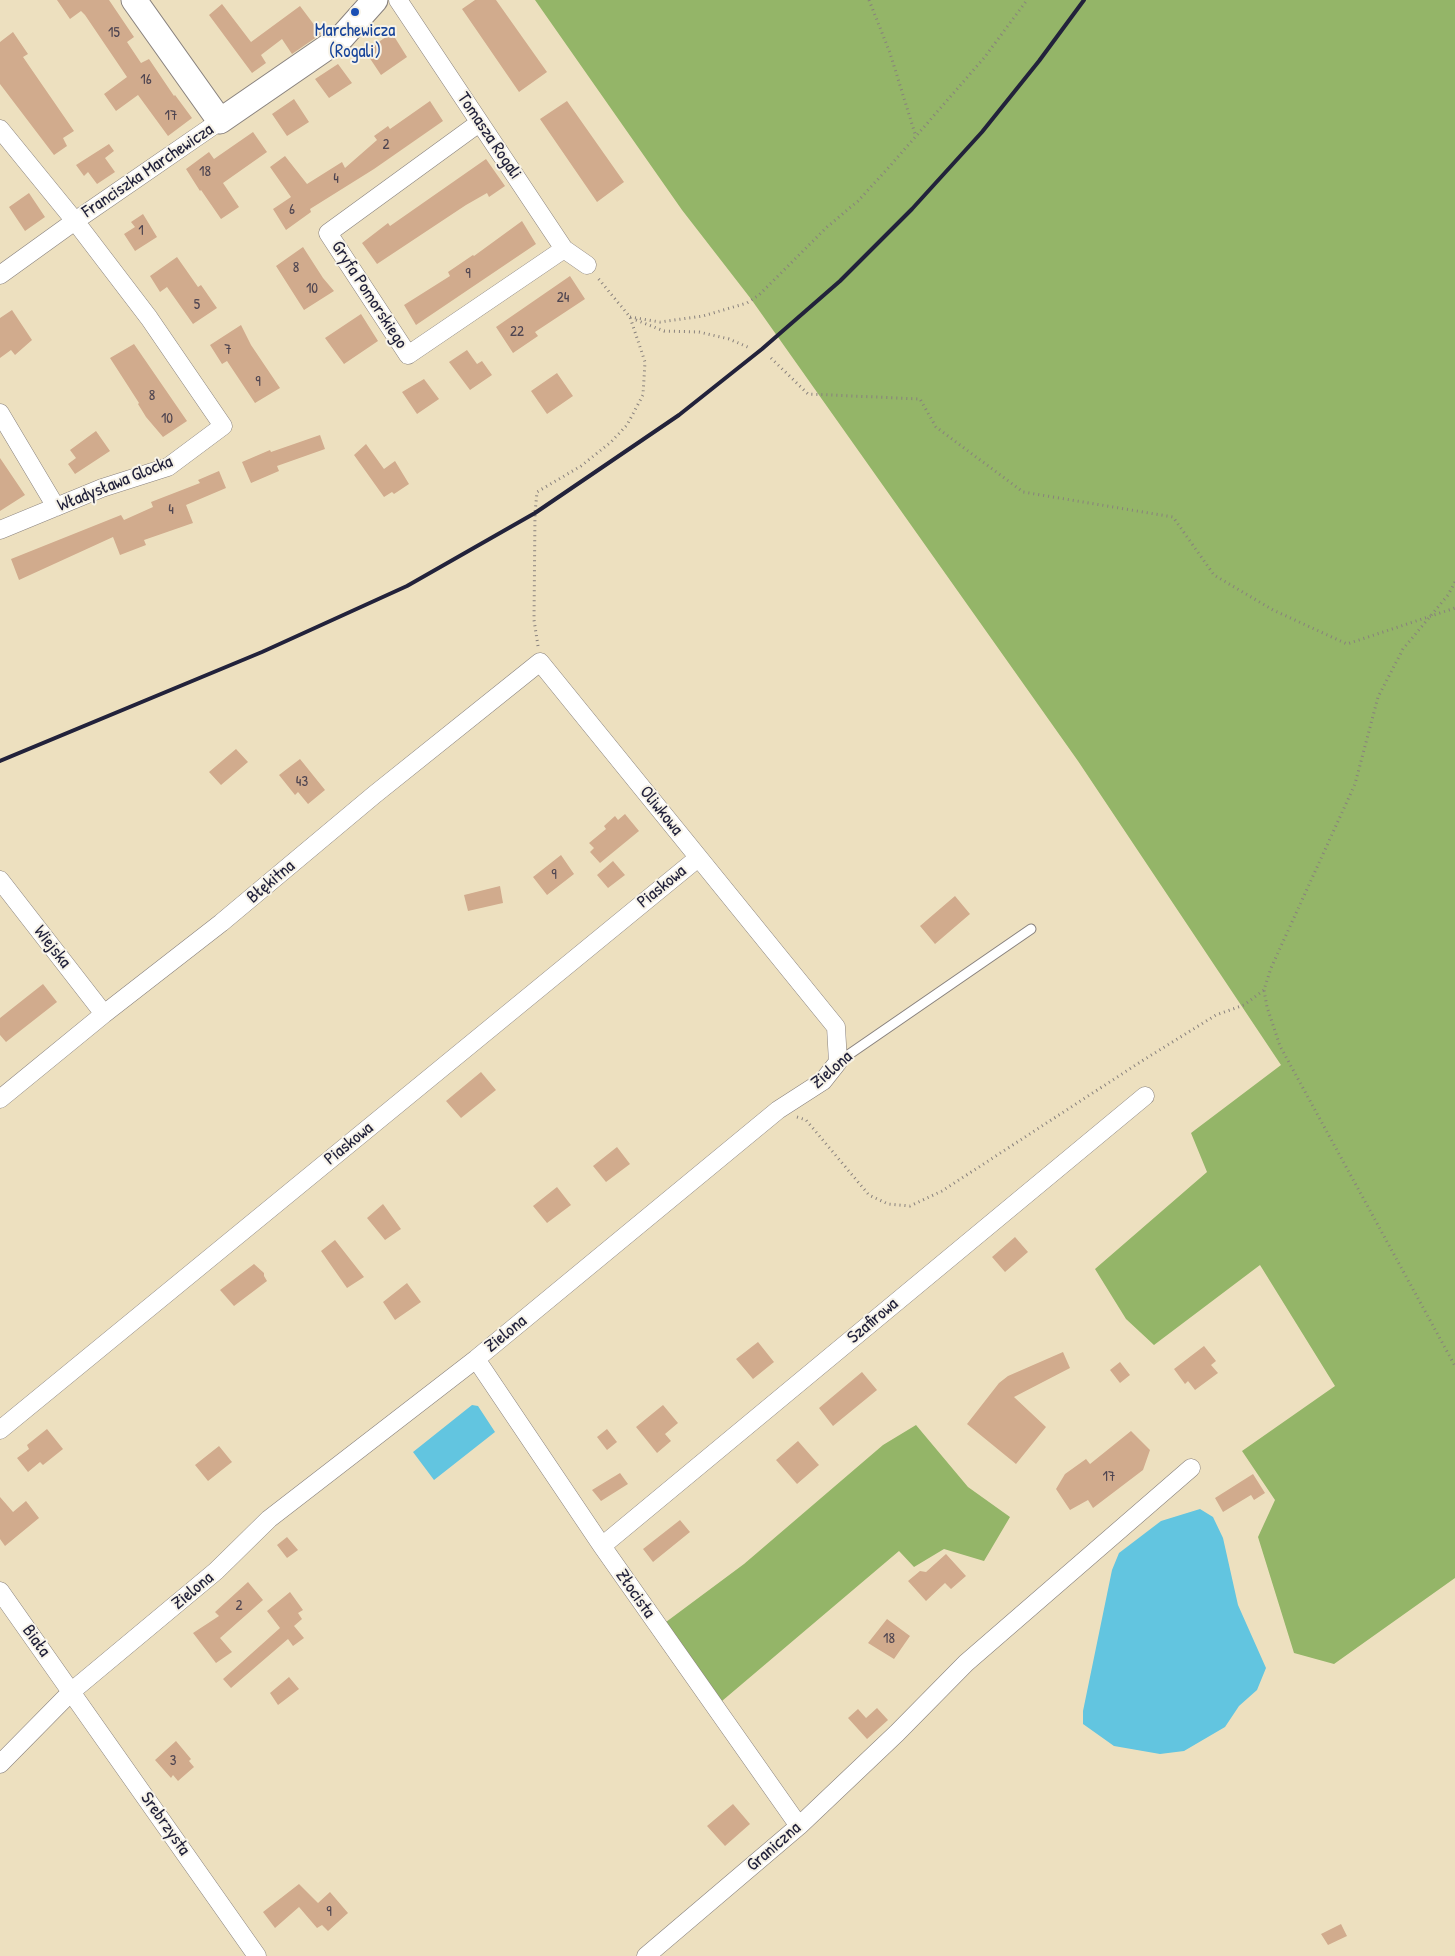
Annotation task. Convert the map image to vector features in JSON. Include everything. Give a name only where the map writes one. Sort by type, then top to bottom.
[{"type":"street","name":"Franciszka Marchewicza","points":[[134,0],[220,121]]},
{"type":"street","name":"Franciszka Marchewicza","points":[[0,275],[342,37],[375,0]]},
{"type":"street","name":"Tomasza Rogali","points":[[398,0],[564,250],[587,265]]},
{"type":"street","name":"Gryfa Pomorskiego","points":[[479,123],[328,233],[408,355],[564,250]]},
{"type":"street","points":[[0,129],[75,221]]},
{"type":"street","name":"Władysława Glocka","points":[[0,530],[102,488],[168,467],[223,426],[148,318],[75,221]]},
{"type":"street","points":[[0,413],[56,507]]},
{"type":"street","name":"Oliwkowa","points":[[540,662],[836,1027],[838,1062]]},
{"type":"street","name":"Błękitna","points":[[0,1099],[104,1014],[221,923],[374,795],[540,662]]},
{"type":"street","name":"Piaskowa","points":[[0,1430],[698,858]]},
{"type":"street","name":"Wiejska","points":[[0,880],[104,1014]]},
{"type":"street","name":"Zielona","points":[[0,1764],[72,1692],[216,1571],[268,1519],[476,1359],[778,1110],[823,1081],[838,1062]]},
{"type":"street","name":"Szafirowa","points":[[602,1546],[1145,1096]]},
{"type":"street","name":"Złocista","points":[[476,1359],[602,1546],[799,1826]]},
{"type":"street","name":"Graniczna","points":[[646,1956],[799,1826],[966,1664],[1191,1468]]},
{"type":"street","name":"Biała","points":[[0,1591],[72,1692]]},
{"type":"street","name":"Srebrzysta","points":[[72,1692],[257,1956]]},
{"type":"lane","name":"Zielona","points":[[838,1062],[1031,929]]},
{"type":"path","points":[[869,0],[890,53],[916,137]]},
{"type":"path","points":[[630,318],[660,322],[703,316],[747,303],[759,295],[827,227],[858,201],[984,58],[1027,0]]},
{"type":"path","points":[[540,662],[534,620],[535,513],[537,492],[581,466],[611,442],[627,425],[643,395],[645,362],[630,318],[587,265]]},
{"type":"path","points":[[630,318],[664,331],[699,332],[729,339],[750,348]]},
{"type":"path","points":[[771,358],[808,394],[920,399],[936,427],[1023,492],[1173,517],[1214,575],[1273,610],[1347,644],[1455,608]]},
{"type":"path","points":[[1455,582],[1448,595],[1403,649],[1378,697],[1355,784],[1271,968],[1264,990],[1266,1007],[1280,1046],[1455,1366]]},
{"type":"path","points":[[778,1110],[806,1120],[869,1195],[888,1204],[910,1206],[942,1191],[1145,1059],[1216,1015],[1244,1005],[1264,990]]},
{"type":"green space","points":[[535,0],[1455,0],[1455,1578],[1334,1664],[1294,1653],[1258,1537],[1275,1500],[1242,1451],[1335,1386],[1260,1265],[1154,1345],[1126,1319],[1095,1269],[1207,1172],[1191,1133],[1281,1065],[1078,761],[751,299],[682,210]]},
{"type":"green space","points":[[916,1425],[968,1487],[1010,1517],[984,1561],[944,1549],[914,1567],[899,1551],[722,1701],[666,1622],[744,1564],[883,1445]]},
{"type":"water","points":[[472,1405],[478,1406],[495,1432],[434,1480],[413,1452]]},
{"type":"water","points":[[1200,1509],[1213,1517],[1223,1538],[1238,1605],[1266,1668],[1257,1690],[1239,1706],[1225,1727],[1184,1751],[1160,1754],[1114,1746],[1083,1724],[1083,1711],[1112,1570],[1119,1553],[1161,1521]]},
{"type":"building","points":[[57,0],[109,0],[134,37],[127,42],[141,63],[149,59],[174,96],[192,118],[168,136],[138,95],[116,111],[104,94],[127,77],[85,15],[81,11],[70,19]]},
{"type":"building","points":[[475,0],[496,0],[547,72],[519,92],[462,9]]},
{"type":"building","points":[[222,4],[251,42],[300,6],[321,34],[292,54],[282,39],[261,55],[266,63],[252,73],[209,15]]},
{"type":"building","points":[[13,32],[28,54],[23,57],[74,131],[63,138],[67,146],[54,155],[0,84],[0,42]]},
{"type":"building","points":[[392,33],[407,57],[381,75],[365,51]]},
{"type":"building","points":[[338,64],[352,83],[329,98],[315,79]]},
{"type":"building","points":[[294,99],[309,122],[287,136],[272,114]]},
{"type":"building","points":[[430,101],[443,121],[374,169],[310,209],[311,212],[286,230],[273,209],[291,197],[270,167],[285,156],[307,184],[342,162],[345,168],[377,140],[374,136],[388,126],[390,129]]},
{"type":"building","points":[[567,101],[624,182],[597,202],[540,119]]},
{"type":"building","points":[[253,132],[267,152],[223,183],[239,207],[221,219],[186,169],[209,152],[214,159]]},
{"type":"building","points":[[109,144],[114,151],[105,158],[115,172],[97,184],[88,172],[84,176],[76,165]]},
{"type":"building","points":[[486,159],[505,186],[489,197],[487,193],[466,205],[377,264],[362,243],[388,223],[390,226]]},
{"type":"building","points":[[29,193],[45,217],[25,231],[9,207]]},
{"type":"building","points":[[143,214],[157,237],[135,251],[124,234],[135,227],[131,222]]},
{"type":"building","points":[[522,221],[536,244],[416,325],[404,305],[450,276],[448,272],[474,256]]},
{"type":"building","points":[[303,247],[323,278],[334,291],[304,310],[276,266]]},
{"type":"building","points":[[177,257],[198,287],[201,285],[217,308],[193,324],[167,287],[160,292],[150,276]]},
{"type":"building","points":[[570,276],[585,299],[535,332],[538,336],[513,353],[496,327]]},
{"type":"building","points":[[12,310],[32,340],[15,355],[11,350],[0,358],[0,318]]},
{"type":"building","points":[[361,314],[378,341],[344,364],[325,338]]},
{"type":"building","points":[[241,325],[251,345],[280,388],[255,403],[227,361],[222,364],[210,345]]},
{"type":"building","points":[[134,344],[187,421],[163,437],[146,417],[110,358]]},
{"type":"building","points":[[467,350],[477,364],[482,361],[492,375],[470,390],[449,362]]},
{"type":"building","points":[[557,373],[573,396],[547,414],[531,391]]},
{"type":"building","points":[[424,379],[439,399],[417,414],[402,392]]},
{"type":"building","points":[[96,431],[110,451],[75,474],[68,464],[76,458],[70,450]]},
{"type":"building","points":[[320,435],[325,449],[277,466],[279,471],[251,483],[242,462],[270,450],[271,452]]},
{"type":"building","points":[[366,444],[384,469],[395,461],[409,484],[394,494],[392,492],[384,497],[354,455]]},
{"type":"building","points":[[0,458],[25,495],[0,511]]},
{"type":"building","points":[[219,471],[226,488],[186,505],[193,523],[144,540],[146,545],[120,555],[113,537],[19,580],[11,559],[121,515],[124,520],[153,507],[151,502],[200,483],[198,480]]},
{"type":"building","points":[[236,749],[248,762],[221,785],[209,772]]},
{"type":"building","points":[[300,759],[325,790],[308,804],[298,792],[295,795],[279,775]]},
{"type":"building","points":[[625,814],[639,831],[600,863],[590,852],[594,848],[589,843],[606,829],[604,826],[615,816],[618,820]]},
{"type":"building","points":[[561,855],[574,874],[547,895],[533,877]]},
{"type":"building","points":[[613,861],[625,875],[608,888],[597,875]]},
{"type":"building","points":[[500,886],[503,903],[468,911],[464,895]]},
{"type":"building","points":[[955,896],[970,914],[935,944],[920,926]]},
{"type":"building","points":[[43,984],[57,1002],[6,1042],[0,1035],[0,1018]]},
{"type":"building","points":[[481,1072],[496,1090],[461,1118],[446,1101]]},
{"type":"building","points":[[617,1147],[630,1164],[606,1182],[593,1166]]},
{"type":"building","points":[[557,1187],[571,1205],[547,1223],[533,1206]]},
{"type":"building","points":[[383,1204],[401,1229],[385,1240],[367,1218]]},
{"type":"building","points":[[1015,1237],[1028,1252],[1005,1272],[992,1257]]},
{"type":"building","points":[[335,1240],[364,1277],[347,1288],[321,1251]]},
{"type":"building","points":[[254,1264],[264,1273],[267,1281],[234,1306],[220,1290]]},
{"type":"building","points":[[407,1283],[421,1302],[395,1320],[383,1302]]},
{"type":"building","points":[[758,1342],[774,1362],[753,1379],[736,1359]]},
{"type":"building","points":[[1204,1346],[1216,1361],[1211,1365],[1218,1373],[1195,1390],[1188,1381],[1185,1384],[1174,1369]]},
{"type":"building","points":[[1063,1352],[1070,1368],[1014,1397],[1046,1427],[1016,1464],[967,1424],[999,1383],[1008,1376]]},
{"type":"building","points":[[1120,1362],[1130,1375],[1120,1383],[1110,1370]]},
{"type":"building","points":[[862,1372],[877,1390],[833,1426],[819,1408]]},
{"type":"building","points":[[663,1405],[678,1423],[665,1434],[671,1441],[657,1453],[636,1427]]},
{"type":"building","points":[[47,1429],[63,1449],[43,1465],[40,1462],[28,1472],[17,1458],[29,1449],[27,1445]]},
{"type":"building","points":[[607,1429],[617,1442],[607,1450],[597,1437]]},
{"type":"building","points":[[1131,1431],[1150,1450],[1143,1470],[1093,1508],[1088,1500],[1070,1510],[1056,1489],[1065,1474],[1086,1459],[1090,1464]]},
{"type":"building","points":[[798,1441],[819,1465],[797,1484],[776,1460]]},
{"type":"building","points":[[219,1446],[232,1462],[208,1481],[195,1465]]},
{"type":"building","points":[[620,1473],[628,1484],[601,1501],[592,1490]]},
{"type":"building","points":[[1253,1474],[1265,1493],[1254,1500],[1251,1495],[1223,1512],[1215,1498]]},
{"type":"building","points":[[0,1497],[13,1512],[26,1501],[39,1518],[5,1546],[0,1539]]},
{"type":"building","points":[[680,1520],[690,1532],[653,1562],[643,1549]]},
{"type":"building","points":[[287,1537],[298,1550],[287,1558],[277,1545]]},
{"type":"building","points":[[946,1554],[966,1576],[951,1589],[945,1583],[926,1601],[908,1581],[920,1571],[926,1572]]},
{"type":"building","points":[[248,1582],[263,1600],[220,1638],[232,1652],[216,1663],[193,1633],[219,1616],[215,1612]]},
{"type":"building","points":[[290,1592],[303,1610],[298,1613],[302,1619],[294,1626],[304,1638],[293,1646],[288,1639],[231,1688],[223,1679],[280,1628],[267,1611]]},
{"type":"building","points":[[887,1619],[910,1636],[894,1659],[868,1643]]},
{"type":"building","points":[[289,1677],[299,1689],[278,1705],[270,1693]]},
{"type":"building","points":[[877,1708],[888,1720],[867,1739],[848,1718],[858,1709],[866,1718]]},
{"type":"building","points":[[176,1741],[191,1759],[189,1761],[194,1767],[178,1781],[173,1775],[171,1778],[155,1760]]},
{"type":"building","points":[[733,1804],[750,1824],[725,1846],[707,1826]]},
{"type":"building","points":[[299,1884],[318,1903],[330,1892],[348,1913],[328,1931],[322,1925],[317,1928],[299,1907],[275,1928],[263,1912]]},
{"type":"building","points":[[1341,1924],[1347,1936],[1328,1945],[1321,1934]]},
{"type":"railway","points":[[0,761],[262,652],[407,586],[535,513],[679,415],[762,349],[840,281],[912,209],[982,132],[1039,61],[1084,0]]},
{"type":"place","name":"Marchewicza (Rogali)","points":[[355,12]]}]
